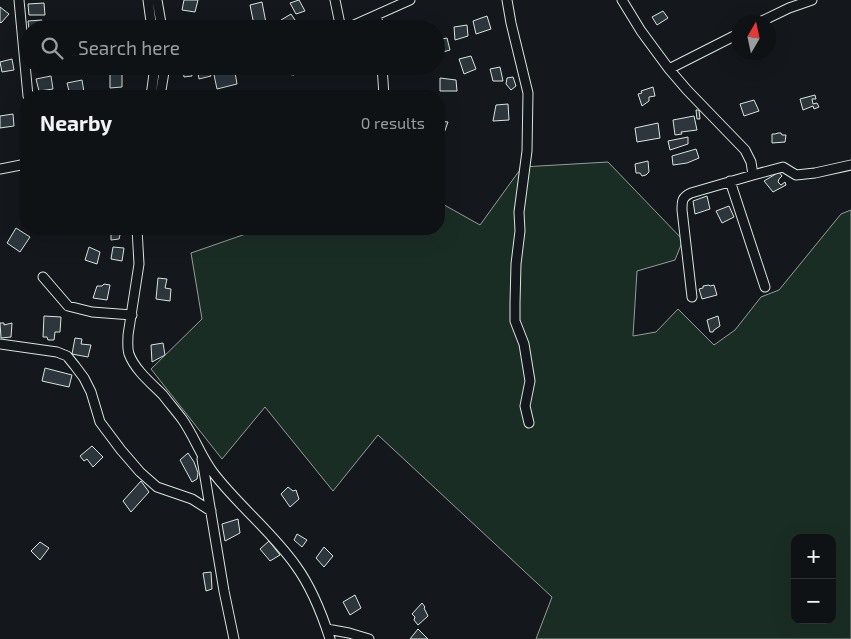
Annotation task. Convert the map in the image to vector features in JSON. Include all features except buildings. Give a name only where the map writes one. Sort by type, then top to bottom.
[{"type":"street","points":[[19,0],[21,20]]},
{"type":"street","points":[[148,0],[151,20]]},
{"type":"street","points":[[156,0],[160,20]]},
{"type":"street","points":[[335,0],[339,20]]},
{"type":"street","points":[[366,20],[410,0]]},
{"type":"street","points":[[507,0],[528,93],[527,151],[519,212],[520,231],[516,264],[515,303],[516,321],[524,344],[530,381],[525,406],[529,423]]},
{"type":"street","points":[[622,0],[641,31],[669,69],[745,150],[751,162],[754,175]]},
{"type":"street","points":[[774,15],[812,0]]},
{"type":"street","points":[[376,16],[377,20]]},
{"type":"street","points":[[669,69],[731,38]]},
{"type":"street","points":[[26,75],[27,90]]},
{"type":"street","points":[[152,90],[154,75]]},
{"type":"street","points":[[161,90],[163,75]]},
{"type":"street","points":[[383,75],[384,90]]},
{"type":"street","points":[[0,169],[20,165]]},
{"type":"street","points":[[692,297],[682,202],[684,196],[730,181],[783,168],[796,175],[851,165]]},
{"type":"street","points":[[730,181],[765,287]]},
{"type":"street","points":[[138,235],[139,264],[128,335],[130,355],[136,366],[165,397],[183,420],[202,457],[217,478],[296,566],[311,591],[330,639]]},
{"type":"street","points":[[43,277],[68,306],[92,312],[132,314]]},
{"type":"street","points":[[0,344],[57,352],[67,356],[91,392],[100,422],[140,472],[157,487],[192,499],[211,511]]},
{"type":"street","points":[[202,457],[224,591],[234,639]]},
{"type":"street","points":[[327,629],[369,639]]},
{"type":"green space","points":[[608,162],[683,240],[675,260],[637,271],[633,336],[656,332],[678,309],[714,345],[735,330],[761,297],[779,290],[841,214],[851,210],[851,639],[536,639],[552,597],[378,435],[333,491],[265,407],[222,459],[151,369],[202,319],[191,253],[243,235],[445,235],[445,205],[480,225],[522,167]]}]
